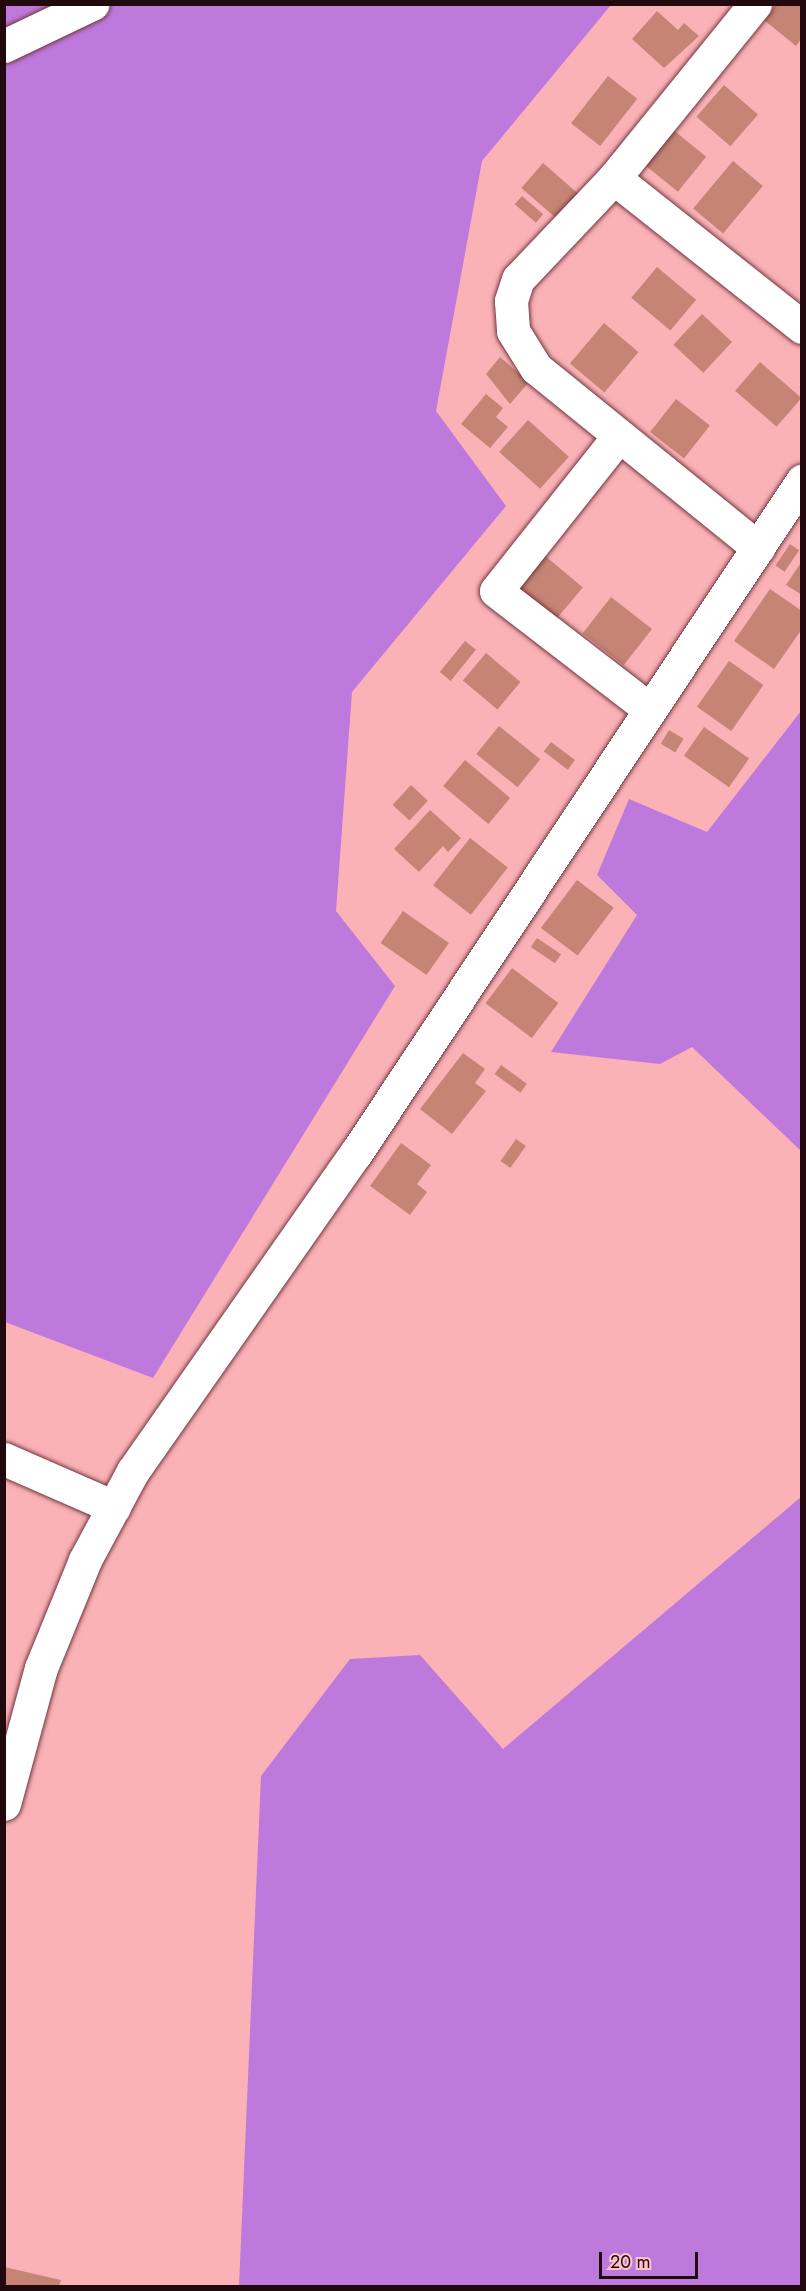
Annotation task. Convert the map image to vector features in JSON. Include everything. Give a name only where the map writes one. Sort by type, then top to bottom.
[{"type":"street","points":[[4,46],[92,4]]},
{"type":"street","points":[[755,4],[614,178],[518,279],[511,302],[513,332],[524,354],[618,437],[758,548]]},
{"type":"street","points":[[614,178],[801,327]]},
{"type":"street","points":[[618,437],[496,591],[650,709]]},
{"type":"street","points":[[4,1804],[41,1668],[114,1507],[133,1471],[356,1153],[801,481]]},
{"type":"street","points":[[4,1459],[114,1507]]},
{"type":"shaded area","points":[[4,5],[611,5],[482,161],[436,411],[506,506],[352,692],[336,911],[395,986],[153,1378],[5,1322]]},
{"type":"shaded area","points":[[801,711],[801,1151],[692,1047],[660,1064],[551,1052],[637,915],[597,875],[629,799],[707,832]]},
{"type":"shaded area","points":[[801,1497],[801,2286],[239,2286],[261,1776],[350,1659],[420,1655],[503,1749]]},
{"type":"building","points":[[776,4],[802,4],[802,38],[796,46],[764,20]]},
{"type":"building","points":[[657,11],[678,30],[684,23],[699,36],[664,68],[632,39]]},
{"type":"building","points":[[608,76],[637,99],[600,146],[571,123]]},
{"type":"building","points":[[724,85],[758,115],[730,146],[696,117]]},
{"type":"building","points":[[672,129],[706,157],[678,192],[644,164]]},
{"type":"building","points":[[733,161],[763,186],[723,234],[693,208]]},
{"type":"building","points":[[543,163],[578,193],[556,218],[521,188]]},
{"type":"building","points":[[522,196],[543,214],[536,223],[515,204]]},
{"type":"building","points":[[657,267],[696,300],[670,330],[631,298]]},
{"type":"building","points":[[702,314],[732,342],[703,373],[673,345]]},
{"type":"building","points":[[604,323],[638,352],[604,393],[570,364]]},
{"type":"building","points":[[500,357],[529,382],[510,404],[486,374]]},
{"type":"building","points":[[760,362],[802,398],[777,427],[735,391]]},
{"type":"building","points":[[486,394],[503,408],[496,417],[508,427],[490,448],[461,424]]},
{"type":"building","points":[[676,399],[710,425],[684,459],[650,432]]},
{"type":"building","points":[[528,420],[569,457],[540,489],[499,452]]},
{"type":"building","points":[[790,544],[799,550],[785,572],[775,566]]},
{"type":"building","points":[[543,554],[583,587],[555,620],[515,587]]},
{"type":"building","points":[[802,561],[802,595],[786,585]]},
{"type":"building","points":[[770,589],[802,611],[802,629],[774,669],[734,641]]},
{"type":"building","points":[[611,597],[652,629],[624,665],[583,633]]},
{"type":"building","points":[[465,641],[476,650],[451,681],[440,672]]},
{"type":"building","points":[[486,653],[520,682],[497,710],[463,681]]},
{"type":"building","points":[[729,661],[763,685],[731,731],[697,707]]},
{"type":"building","points":[[499,726],[540,759],[518,787],[476,754]]},
{"type":"building","points":[[704,727],[749,759],[729,787],[684,756]]},
{"type":"building","points":[[669,730],[684,739],[675,752],[661,744]]},
{"type":"building","points":[[551,742],[575,760],[568,770],[544,752]]},
{"type":"building","points":[[465,760],[510,798],[488,824],[443,786]]},
{"type":"building","points":[[411,785],[428,801],[409,820],[393,805]]},
{"type":"building","points":[[430,810],[461,838],[448,852],[443,846],[419,872],[394,849]]},
{"type":"building","points":[[470,838],[508,868],[471,915],[433,885]]},
{"type":"building","points":[[577,880],[614,908],[578,956],[541,928]]},
{"type":"building","points":[[403,911],[449,943],[427,975],[381,943]]},
{"type":"building","points":[[537,938],[561,954],[555,963],[531,947]]},
{"type":"building","points":[[512,968],[558,1003],[532,1038],[486,1003]]},
{"type":"building","points":[[463,1053],[485,1069],[475,1083],[486,1091],[452,1134],[420,1109]]},
{"type":"building","points":[[501,1065],[527,1084],[520,1093],[495,1074]]},
{"type":"building","points":[[516,1139],[526,1146],[510,1168],[501,1161]]},
{"type":"building","points":[[401,1143],[431,1165],[417,1184],[427,1192],[410,1215],[370,1186]]},
{"type":"building","points":[[4,2267],[61,2280],[59,2286],[4,2286]]}]
